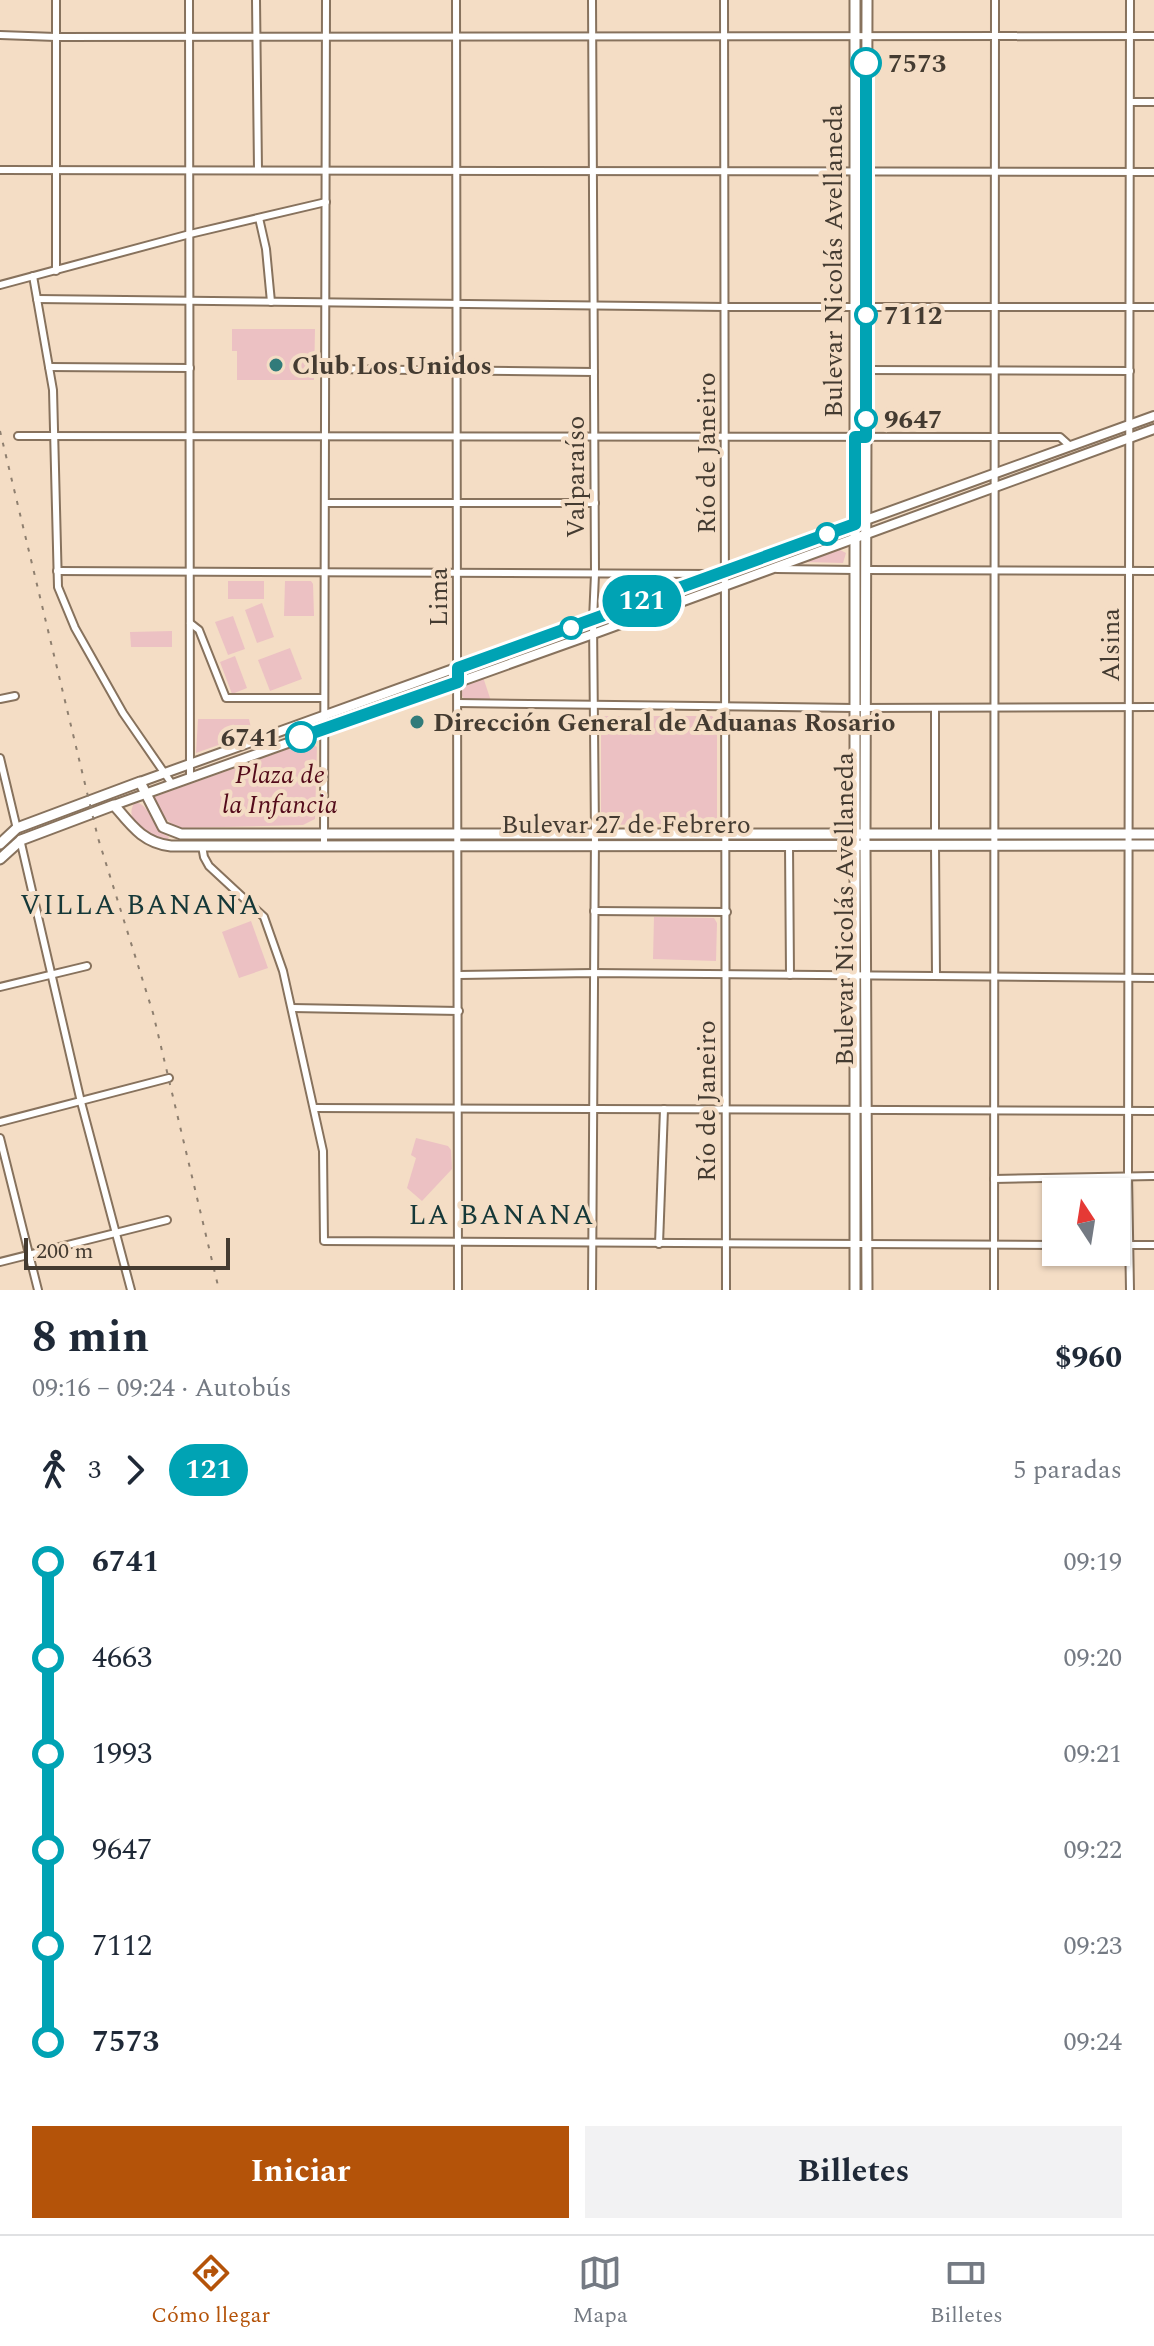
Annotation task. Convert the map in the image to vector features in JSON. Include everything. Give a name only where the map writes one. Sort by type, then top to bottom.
[{"type":"main road","name":"Bulevar Nicolás Avellaneda","points":[[855,0],[860,171],[860,306],[855,437],[860,522],[860,845],[854,975],[855,1290]]},
{"type":"main road","name":"Bulevar Nicolás Avellaneda","points":[[860,171],[867,0]]},
{"type":"main road","name":"Bulevar Nicolás Avellaneda","points":[[860,306],[866,370],[866,437],[860,522]]},
{"type":"main road","points":[[0,836],[190,763],[1154,416]]},
{"type":"main road","points":[[0,846],[18,843],[145,793],[1151,432]]},
{"type":"main road","name":"Bulevar 27 de Febrero","points":[[140,782],[156,818],[171,832],[1154,834]]},
{"type":"main road","name":"Bulevar 27 de Febrero","points":[[114,805],[143,838],[158,845],[1154,845]]},
{"type":"main road","points":[[0,846],[15,830]]},
{"type":"main road","points":[[0,859],[18,843]]},
{"type":"main road","name":"Bulevar Nicolás Avellaneda","points":[[860,845],[866,975],[867,1290]]},
{"type":"street","points":[[56,0],[56,271]]},
{"type":"street","points":[[189,0],[190,777]]},
{"type":"street","points":[[256,0],[258,170]]},
{"type":"street","points":[[324,846],[326,0]]},
{"type":"street","name":"Lima","points":[[456,0],[458,1290]]},
{"type":"street","name":"Valparaíso","points":[[592,0],[595,503],[592,1290]]},
{"type":"street","name":"Río de Janeiro","points":[[724,0],[726,1290]]},
{"type":"street","points":[[994,1290],[995,0]]},
{"type":"street","name":"Alsina","points":[[1128,1176],[1130,0]]},
{"type":"street","points":[[0,35],[1154,36]]},
{"type":"street","points":[[1130,102],[1154,102]]},
{"type":"street","points":[[0,170],[1154,172]]},
{"type":"street","points":[[0,285],[190,234],[326,202]]},
{"type":"street","points":[[259,218],[266,249],[271,302]]},
{"type":"street","points":[[33,276],[53,390],[58,587],[75,628],[123,713],[172,784]]},
{"type":"street","points":[[37,299],[726,307],[1154,307]]},
{"type":"street","points":[[49,367],[190,368]]},
{"type":"street","points":[[325,369],[594,372]]},
{"type":"street","points":[[866,370],[1130,371]]},
{"type":"street","points":[[18,436],[1060,437],[1070,446]]},
{"type":"street","points":[[325,503],[595,503]]},
{"type":"street","points":[[770,569],[1154,571]]},
{"type":"street","points":[[57,571],[715,574]]},
{"type":"street","points":[[190,623],[199,630],[226,698],[324,698]]},
{"type":"street","points":[[0,699],[15,696]]},
{"type":"street","points":[[458,703],[860,708],[1154,707]]},
{"type":"street","points":[[935,708],[935,833]]},
{"type":"street","points":[[0,758],[81,1102],[131,1290]]},
{"type":"street","points":[[789,845],[790,975]]},
{"type":"street","points":[[935,845],[936,976]]},
{"type":"street","points":[[202,846],[209,866],[264,917],[292,1008],[323,1151],[324,1241],[1042,1245]]},
{"type":"street","points":[[594,911],[727,912]]},
{"type":"street","points":[[0,987],[87,966]]},
{"type":"street","points":[[459,975],[593,973],[1154,978]]},
{"type":"street","points":[[292,1008],[459,1011]]},
{"type":"street","points":[[0,1122],[169,1078]]},
{"type":"street","points":[[314,1108],[1154,1111]]},
{"type":"street","points":[[659,1244],[664,1109]]},
{"type":"street","points":[[0,1138],[38,1290]]},
{"type":"street","points":[[994,1179],[1154,1176]]},
{"type":"street","points":[[0,1185],[11,1182]]},
{"type":"street","points":[[0,1262],[167,1220]]},
{"type":"street","points":[[1130,1245],[1154,1245]]},
{"type":"street","name":"Alsina","points":[[1130,1266],[1130,1290]]},
{"type":"green space","name":"Club Los Unidos","points":[[232,329],[315,329],[314,380],[237,380],[237,351],[232,351]]},
{"type":"green space","points":[[840,550],[846,553],[843,563],[804,562]]},
{"type":"green space","points":[[228,581],[264,581],[264,599],[228,599]]},
{"type":"green space","points":[[285,581],[311,581],[314,616],[284,616]]},
{"type":"green space","points":[[262,603],[274,637],[257,643],[245,610]]},
{"type":"green space","points":[[233,616],[245,649],[228,655],[215,622]]},
{"type":"green space","points":[[172,631],[172,647],[131,647],[130,632]]},
{"type":"green space","points":[[290,648],[302,679],[270,691],[258,660]]},
{"type":"green space","points":[[235,656],[247,688],[232,694],[220,662]]},
{"type":"green space","points":[[483,677],[491,701],[464,699],[461,694],[465,684]]},
{"type":"green space","points":[[601,716],[712,716],[717,721],[717,818],[712,823],[605,825],[601,820]]},
{"type":"green space","points":[[198,719],[249,719],[252,733],[196,753]]},
{"type":"green space","name":"Plaza de la Infancia","points":[[308,742],[317,747],[315,819],[303,825],[179,828],[166,819],[154,797]]},
{"type":"green space","points":[[135,802],[145,807],[158,828],[169,837],[167,843],[153,838],[135,822],[132,809]]},
{"type":"green space","points":[[654,917],[714,918],[717,923],[716,961],[653,959]]},
{"type":"green space","points":[[251,921],[268,968],[239,978],[222,932]]},
{"type":"green space","points":[[416,1138],[448,1146],[451,1150],[452,1169],[422,1201],[407,1188],[416,1158],[411,1155]]},
{"type":"railway","points":[[0,431],[98,838],[153,1013],[219,1290]]},
{"type":"bus line","name":"121","points":[[301,737],[458,682],[458,668],[855,524],[855,437],[866,437],[866,63]]},
{"type":"place","name":"7573","points":[[866,63]]},
{"type":"place","name":"7112","points":[[866,315]]},
{"type":"place","name":"Club Los Unidos","points":[[276,365]]},
{"type":"place","name":"9647","points":[[866,419]]},
{"type":"place","name":"Dirección General de Aduanas Rosario","points":[[417,722]]},
{"type":"place","name":"6741","points":[[301,737]]},
{"type":"district","name":"VILLA BANANA","points":[[141,904]]},
{"type":"district","name":"LA BANANA","points":[[502,1214]]}]
